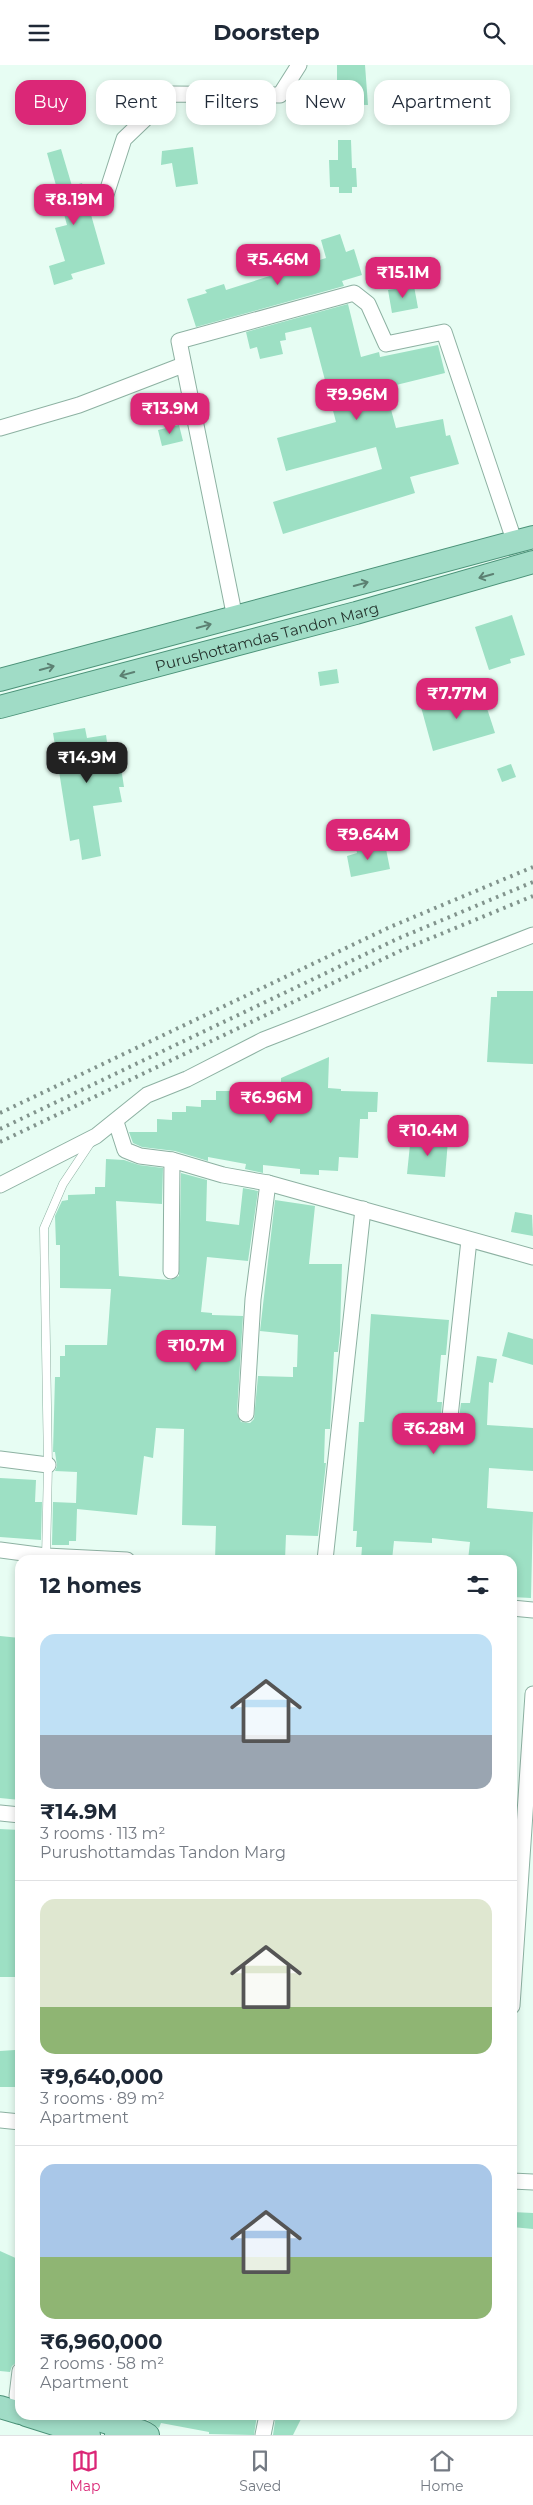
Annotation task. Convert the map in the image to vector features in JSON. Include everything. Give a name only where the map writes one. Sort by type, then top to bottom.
[{"type":"main road","points":[[0,680],[524,540]]},
{"type":"main road","name":"Purushottamdas Tandon Marg","points":[[0,707],[346,615],[533,562]]},
{"type":"main road","points":[[54,2420],[89,2435]]},
{"type":"main road","points":[[95,2420],[131,2433]]},
{"type":"street","points":[[104,201],[124,139],[171,94],[280,95],[298,65]]},
{"type":"street","points":[[235,618],[179,341],[354,293],[368,304],[386,344],[444,332],[524,540]]},
{"type":"street","points":[[0,428],[79,405],[183,365]]},
{"type":"street","points":[[0,1185],[96,1136],[116,1122],[130,1107],[147,1095],[187,1079],[263,1040],[533,935]]},
{"type":"street","points":[[116,1122],[125,1150],[140,1156],[172,1159],[223,1175],[268,1183],[533,1257]]},
{"type":"street","points":[[171,1271],[172,1159]]},
{"type":"street","points":[[246,1414],[253,1299],[268,1183]]},
{"type":"street","points":[[326,1555],[363,1209]]},
{"type":"street","points":[[449,1426],[469,1240]]},
{"type":"street","points":[[0,1459],[48,1465]]},
{"type":"street","points":[[0,1550],[29,1555]]},
{"type":"street","points":[[517,1609],[533,1611]]},
{"type":"street","points":[[517,1946],[533,1694]]},
{"type":"street","points":[[0,1813],[15,1814]]},
{"type":"street","points":[[0,2120],[15,2122]]},
{"type":"street","points":[[517,2181],[533,2182]]},
{"type":"street","points":[[263,2435],[266,2420]]},
{"type":"lane","points":[[46,1555],[48,1465],[44,1228],[63,1184],[96,1136]]},
{"type":"building","points":[[337,65],[365,65],[368,105],[364,105],[364,80],[337,80]]},
{"type":"building","points":[[338,140],[351,140],[352,168],[356,168],[357,187],[352,187],[352,193],[339,193],[339,187],[330,187],[329,160],[338,160]]},
{"type":"building","points":[[193,147],[198,184],[176,187],[172,163],[161,165],[162,151]]},
{"type":"building","points":[[61,149],[72,186],[82,183],[105,264],[71,274],[73,279],[54,285],[49,266],[65,261],[55,228],[67,225],[47,153]]},
{"type":"building","points":[[340,234],[346,252],[354,249],[362,275],[342,281],[344,286],[196,327],[187,299],[207,293],[205,290],[224,284],[226,290],[326,258],[321,240]]},
{"type":"building","points":[[414,286],[418,308],[392,313],[388,290]]},
{"type":"building","points":[[348,304],[361,357],[379,352],[380,357],[438,345],[445,373],[388,387],[388,391],[386,391],[396,428],[443,419],[446,436],[450,435],[459,464],[410,477],[415,493],[283,534],[273,502],[382,469],[376,447],[286,471],[277,438],[336,422],[311,327],[285,333],[286,340],[280,341],[283,354],[260,359],[257,347],[250,349],[246,332]]},
{"type":"building","points":[[179,425],[183,441],[162,446],[158,430]]},
{"type":"building","points":[[512,615],[525,655],[510,659],[511,663],[489,670],[475,627]]},
{"type":"building","points":[[337,669],[339,683],[320,686],[318,672]]},
{"type":"building","points":[[481,690],[495,733],[433,751],[421,707]]},
{"type":"building","points":[[85,728],[87,738],[106,735],[108,749],[118,748],[124,787],[119,787],[122,802],[93,806],[101,856],[82,860],[79,839],[70,841],[53,733]]},
{"type":"building","points":[[511,764],[516,777],[502,782],[497,769]]},
{"type":"building","points":[[374,845],[375,851],[386,849],[390,869],[351,877],[347,856],[357,853],[356,848]]},
{"type":"building","points":[[497,991],[533,991],[533,1064],[487,1062],[491,997],[497,997]]},
{"type":"building","points":[[329,1057],[328,1088],[341,1089],[341,1091],[378,1092],[377,1112],[368,1112],[368,1119],[360,1119],[358,1158],[339,1157],[338,1171],[319,1170],[319,1175],[300,1174],[300,1169],[263,1165],[263,1173],[245,1169],[246,1164],[208,1157],[208,1161],[175,1151],[142,1147],[133,1143],[129,1132],[157,1132],[157,1119],[172,1120],[172,1112],[186,1112],[186,1106],[201,1107],[201,1100],[216,1100],[216,1091],[238,1091],[239,1082],[281,1084],[281,1078]]},
{"type":"building","points":[[411,1135],[448,1140],[445,1177],[407,1174]]},
{"type":"building","points":[[106,1159],[124,1160],[139,1165],[163,1168],[162,1204],[116,1201],[119,1276],[170,1280],[179,1276],[181,1173],[207,1180],[206,1221],[239,1225],[243,1188],[258,1191],[248,1261],[207,1257],[201,1312],[212,1313],[212,1315],[243,1316],[237,1413],[241,1422],[250,1423],[254,1419],[258,1376],[293,1377],[293,1367],[297,1367],[298,1335],[260,1331],[275,1200],[315,1206],[309,1264],[342,1264],[340,1333],[338,1352],[334,1352],[330,1429],[325,1429],[324,1463],[326,1463],[318,1536],[286,1535],[285,1555],[215,1555],[216,1526],[182,1525],[184,1429],[156,1428],[153,1458],[144,1456],[137,1515],[77,1509],[76,1541],[69,1541],[69,1545],[52,1545],[53,1502],[76,1503],[77,1472],[55,1471],[57,1466],[55,1452],[53,1452],[55,1377],[60,1377],[60,1356],[65,1356],[65,1345],[107,1345],[111,1289],[60,1288],[60,1245],[56,1245],[55,1216],[62,1201],[68,1200],[68,1195],[95,1194],[95,1187],[105,1187]]},
{"type":"building","points":[[515,1212],[532,1215],[533,1236],[511,1232]]},
{"type":"building","points":[[371,1314],[449,1320],[446,1355],[441,1355],[437,1402],[442,1402],[440,1429],[448,1435],[457,1431],[461,1403],[470,1403],[477,1356],[497,1359],[493,1383],[489,1382],[487,1425],[533,1428],[533,1471],[489,1468],[487,1508],[533,1512],[531,1598],[517,1597],[517,1555],[469,1555],[470,1542],[432,1538],[432,1543],[394,1541],[393,1555],[361,1555],[362,1547],[356,1547],[357,1531],[353,1531],[359,1422],[364,1422]]},
{"type":"building","points":[[508,1332],[533,1339],[533,1365],[502,1356]]},
{"type":"building","points":[[0,1478],[36,1480],[35,1502],[42,1502],[41,1540],[0,1537]]},
{"type":"building","points":[[0,1636],[15,1638],[15,1800],[0,1798]]},
{"type":"building","points":[[0,1829],[15,1830],[15,1977],[0,1977]]},
{"type":"building","points":[[15,2050],[15,2087],[0,2087],[0,2051]]},
{"type":"building","points":[[517,2212],[533,2213],[533,2229],[517,2227]]},
{"type":"building","points":[[0,2251],[15,2258],[15,2364],[10,2372],[0,2371]]},
{"type":"building","points":[[147,2420],[256,2420],[254,2435],[209,2434],[209,2432],[161,2423],[159,2428]]},
{"type":"building","points":[[275,2420],[300,2420],[293,2435],[273,2435]]},
{"type":"railway","points":[[0,1113],[390,927],[533,867]]},
{"type":"railway","points":[[0,1129],[397,939],[533,882]]},
{"type":"railway","points":[[0,1142],[402,950],[533,896]]}]
